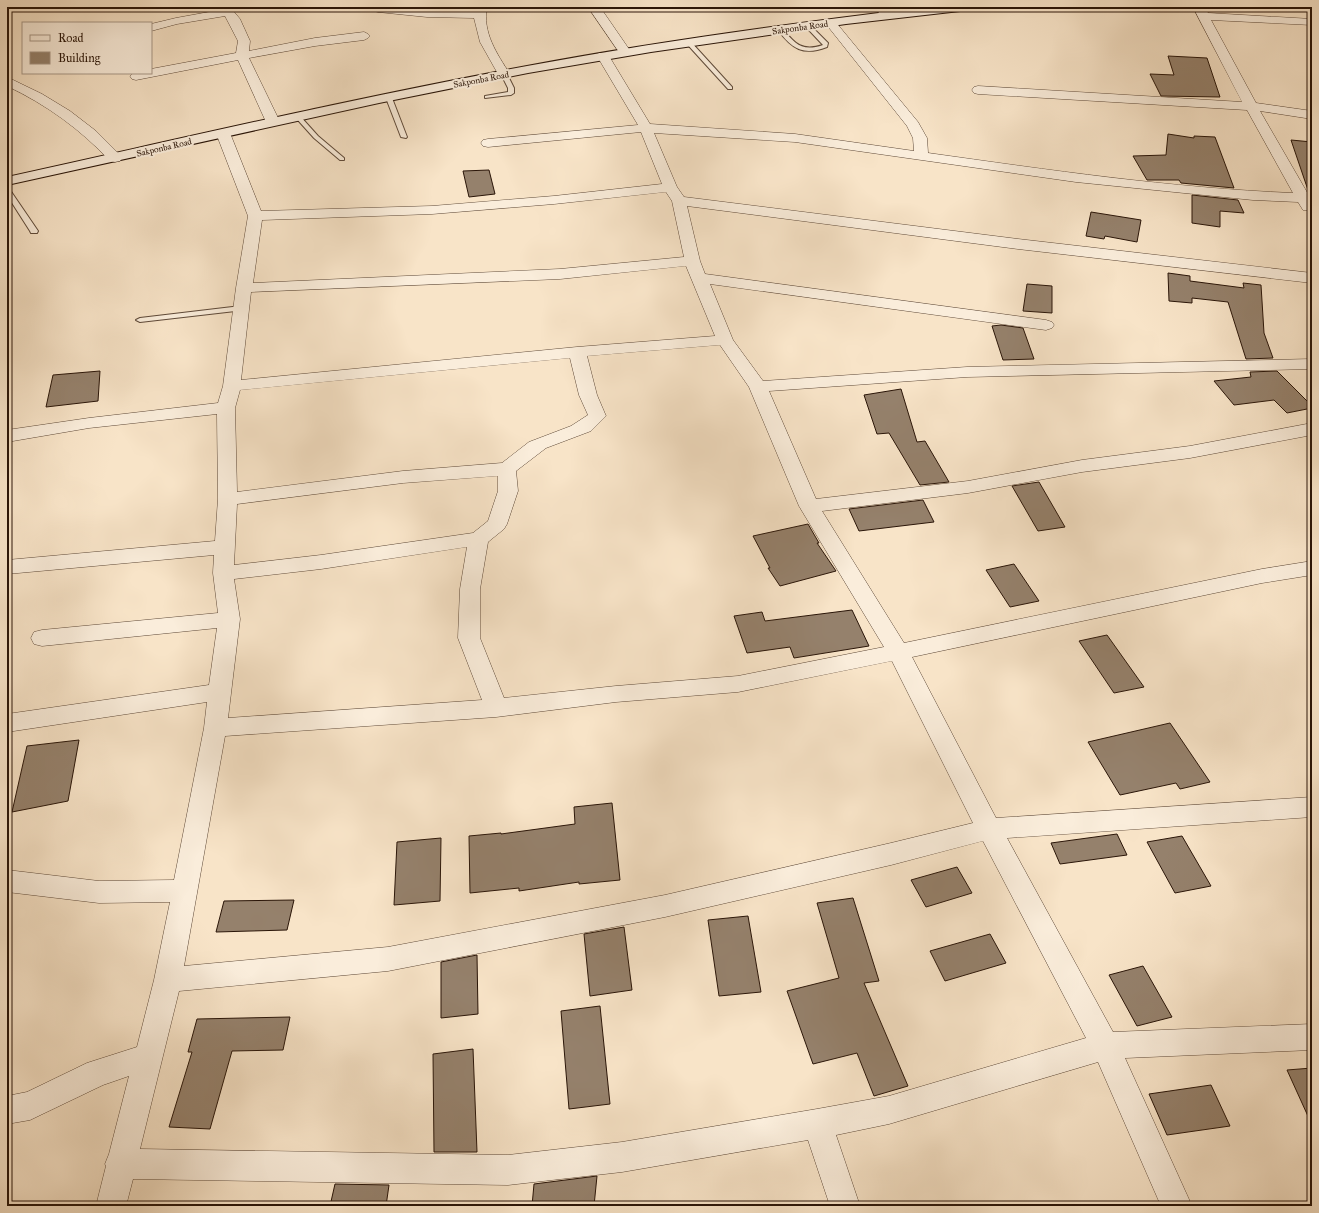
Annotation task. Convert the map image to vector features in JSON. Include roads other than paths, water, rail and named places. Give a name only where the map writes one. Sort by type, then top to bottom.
[{"type":"main road","name":"Sakponba Road","points":[[7,181],[298,116],[504,74],[602,56],[808,26],[884,11],[960,7]]},
{"type":"street","points":[[7,10],[13,7]]},
{"type":"street","points":[[594,7],[625,52]]},
{"type":"street","points":[[378,8],[427,14],[480,11],[487,47],[504,74]]},
{"type":"street","points":[[152,28],[226,9],[234,19],[244,41],[242,55],[273,122]]},
{"type":"street","points":[[1202,12],[1312,22]]},
{"type":"street","points":[[1202,12],[1251,106],[1307,198],[1312,212]]},
{"type":"street","points":[[830,22],[864,67],[913,125],[920,138],[921,156]]},
{"type":"street","points":[[152,73],[314,42],[364,36]]},
{"type":"street","points":[[602,56],[646,128],[675,194],[696,269],[725,340],[758,387],[809,506],[898,652],[989,829],[1105,1046],[1177,1206]]},
{"type":"street","points":[[136,76],[146,74]]},
{"type":"street","points":[[7,81],[47,101],[68,114],[98,140],[115,158]]},
{"type":"street","points":[[978,90],[1251,106],[1312,115]]},
{"type":"street","points":[[488,144],[646,128],[795,138],[1076,178],[1253,196],[1307,198]]},
{"type":"street","points":[[111,1206],[120,1164],[168,980],[215,728],[229,619],[223,573],[228,499],[226,408],[232,386],[255,216],[223,133]]},
{"type":"street","points":[[255,216],[432,210],[554,200],[675,194],[1026,244],[1312,278]]},
{"type":"street","points":[[243,298],[560,274],[696,269],[1046,324]]},
{"type":"street","points":[[232,386],[577,352],[725,340]]},
{"type":"street","points":[[228,499],[403,477],[507,468],[539,445],[576,432],[591,423],[597,416],[588,395],[577,352]]},
{"type":"street","points":[[758,387],[966,372],[1312,364]]},
{"type":"street","points":[[7,436],[89,423],[226,408]]},
{"type":"street","points":[[809,506],[968,487],[1082,466],[1190,452],[1312,429]]},
{"type":"street","points":[[223,573],[321,562],[479,539],[497,524],[508,491],[507,468]]},
{"type":"street","points":[[479,539],[470,589],[469,638],[496,708]]},
{"type":"street","points":[[7,567],[225,547]]},
{"type":"street","points":[[215,728],[496,708],[616,694],[738,684],[1262,576],[1312,568]]},
{"type":"street","points":[[42,638],[229,619]]},
{"type":"street","points":[[7,723],[219,692]]},
{"type":"street","points":[[168,980],[396,957],[665,906],[891,854],[989,829],[1312,807]]},
{"type":"street","points":[[7,881],[99,892],[184,891]]},
{"type":"street","points":[[120,1164],[508,1170],[622,1157],[817,1124],[889,1110],[1105,1046],[1312,1037]]},
{"type":"street","points":[[7,1110],[30,1106],[97,1073],[148,1057]]},
{"type":"street","points":[[817,1124],[845,1206]]},
{"type":"lane","points":[[781,30],[795,47],[799,49],[806,50],[822,48],[825,46],[826,44],[808,26]]},
{"type":"lane","points":[[689,43],[730,88]]},
{"type":"lane","points":[[487,97],[511,93],[511,88],[504,74]]},
{"type":"lane","points":[[389,98],[404,138]]},
{"type":"lane","points":[[298,116],[316,137],[342,159]]},
{"type":"lane","points":[[7,190],[10,201],[34,231]]},
{"type":"lane","points":[[140,320],[243,298]]}]
